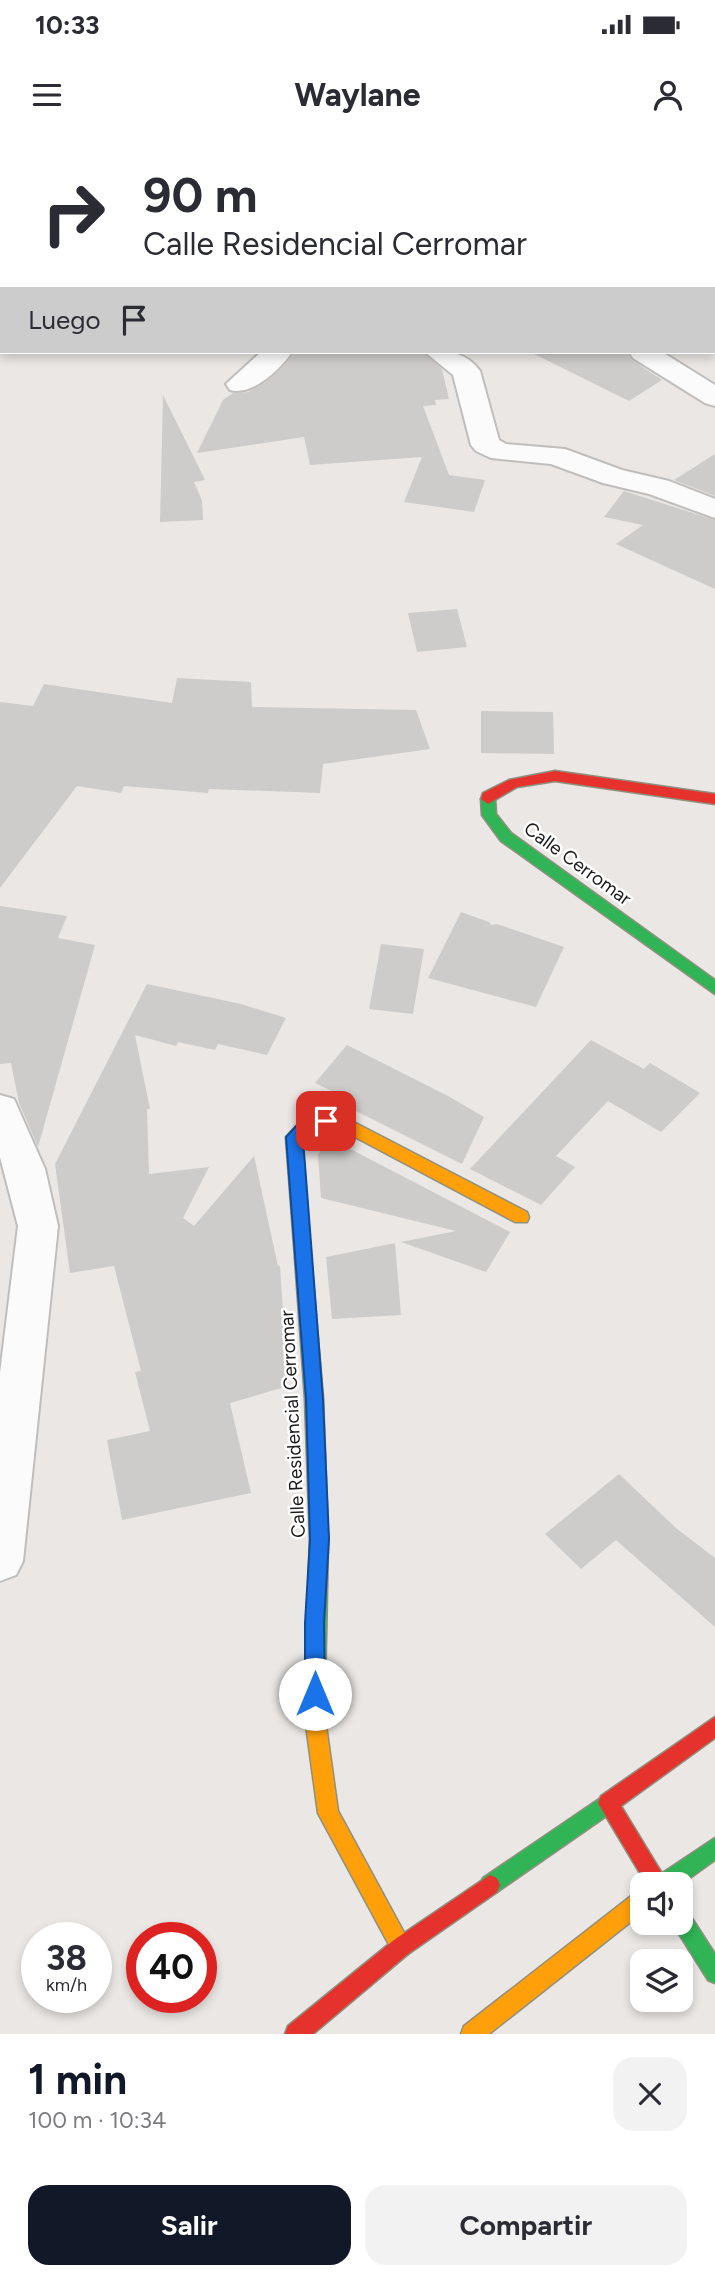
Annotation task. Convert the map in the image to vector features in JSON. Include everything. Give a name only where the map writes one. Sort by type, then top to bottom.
[{"type":"main road","name":"Calle Cerromar","points":[[715,799],[555,776],[514,782],[488,796],[489,815],[506,837],[715,988]]},
{"type":"main road","name":"Calle Residencial Cerromar","points":[[401,1947],[328,1813],[322,1772],[315,1718],[315,1623],[319,1539],[314,1399],[294,1137],[311,1121],[340,1122],[521,1217]]},
{"type":"main road","points":[[296,2034],[401,1947],[715,1726]]},
{"type":"main road","points":[[608,1803],[653,1872]]},
{"type":"main road","points":[[680,1872],[715,1848]]},
{"type":"main road","points":[[472,2034],[630,1909]]},
{"type":"main road","points":[[691,1935],[715,1973]]},
{"type":"street","points":[[240,384],[276,354]]},
{"type":"street","points":[[442,354],[466,371],[486,445],[501,452],[555,455],[613,477],[658,487],[715,509]]},
{"type":"street","points":[[646,354],[715,397]]},
{"type":"street","points":[[0,1110],[25,1170],[38,1226],[0,1561]]},
{"type":"building","points":[[293,354],[425,354],[442,369],[449,399],[435,400],[436,405],[423,406],[449,475],[485,480],[474,512],[404,502],[422,457],[310,465],[304,437],[197,453],[223,400],[233,393],[248,392],[266,382]]},
{"type":"building","points":[[534,354],[628,354],[662,380],[629,401]]},
{"type":"building","points":[[163,395],[205,480],[194,482],[202,501],[203,520],[160,522]]},
{"type":"building","points":[[715,454],[715,496],[674,480]]},
{"type":"building","points":[[624,491],[715,520],[715,589],[616,544],[643,525],[604,517]]},
{"type":"building","points":[[457,609],[467,647],[417,652],[408,613]]},
{"type":"building","points":[[177,678],[251,682],[252,707],[416,710],[430,749],[323,764],[320,793],[209,789],[208,793],[124,786],[121,793],[77,786],[0,888],[0,702],[33,706],[44,684],[172,703]]},
{"type":"building","points":[[481,711],[553,712],[554,754],[481,753]]},
{"type":"building","points":[[0,906],[67,916],[58,938],[95,945],[38,1147],[19,1103],[11,1063],[0,1064]]},
{"type":"building","points":[[461,912],[491,925],[497,924],[564,947],[536,1007],[428,978]]},
{"type":"building","points":[[381,944],[424,949],[413,1014],[369,1009]]},
{"type":"building","points":[[147,984],[241,1004],[286,1018],[267,1055],[218,1044],[215,1050],[178,1042],[176,1046],[135,1035],[150,1109],[147,1109],[149,1174],[209,1167],[183,1218],[194,1226],[254,1156],[280,1266],[288,1386],[230,1403],[251,1493],[122,1520],[107,1440],[150,1431],[135,1372],[141,1371],[114,1266],[70,1273],[55,1164]]},
{"type":"building","points":[[591,1040],[644,1069],[650,1063],[700,1093],[661,1132],[608,1101],[556,1156],[575,1167],[541,1205],[470,1169]]},
{"type":"building","points":[[347,1045],[484,1117],[462,1164],[346,1106],[350,1100],[315,1083]]},
{"type":"building","points":[[327,1139],[510,1232],[486,1272],[401,1242],[456,1231],[321,1198],[318,1155]]},
{"type":"building","points":[[395,1243],[401,1315],[332,1319],[326,1257]]},
{"type":"building","points":[[619,1474],[676,1528],[715,1558],[715,1627],[616,1540],[581,1569],[545,1534]]},
{"type":"traffic: fast","points":[[488,799],[489,815],[506,837],[715,988]]},
{"type":"traffic: fast","points":[[303,1258],[314,1399],[319,1539],[315,1689]]},
{"type":"traffic: fast","points":[[490,1885],[608,1803]]},
{"type":"traffic: fast","points":[[681,1872],[715,1848]]},
{"type":"traffic: fast","points":[[691,1935],[715,1973]]},
{"type":"traffic: slow","points":[[303,1258],[294,1137],[311,1121],[340,1122],[521,1217]]},
{"type":"traffic: slow","points":[[315,1689],[315,1718],[328,1813],[401,1947]]},
{"type":"traffic: slow","points":[[472,2034],[630,1909]]},
{"type":"traffic: jam","points":[[488,799],[488,796],[514,783],[555,776],[715,799]]},
{"type":"traffic: jam","points":[[651,1872],[608,1803],[715,1726]]},
{"type":"traffic: jam","points":[[296,2034],[401,1947],[490,1885]]},
{"type":"route","points":[[315,1694],[319,1539],[314,1399],[294,1137],[311,1121],[326,1121]]}]
